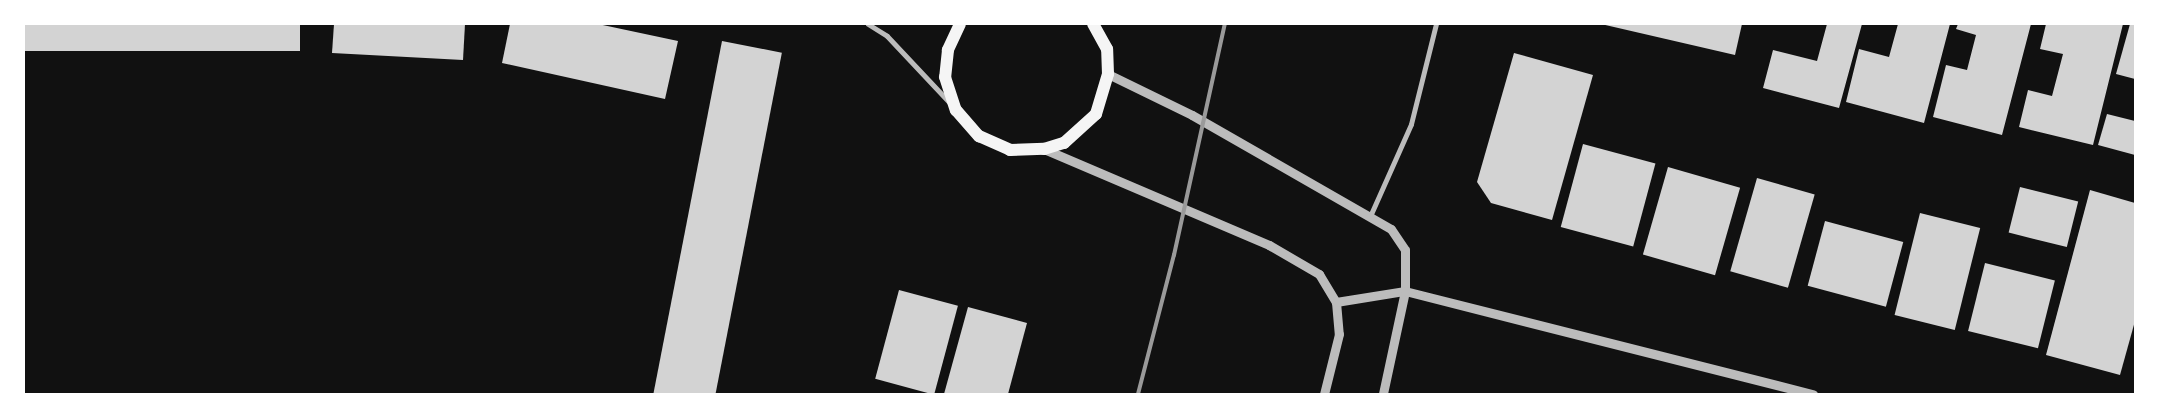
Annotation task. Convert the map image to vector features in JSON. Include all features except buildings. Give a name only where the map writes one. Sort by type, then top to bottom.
[{"type":"main road","points":[[960,24],[948,50],[945,77],[956,110],[979,136],[1010,150],[1044,149],[1064,142],[1096,114],[1108,74],[1107,49],[1093,24]]},
{"type":"street","points":[[868,24],[911,60],[956,110]]},
{"type":"street","points":[[1372,214],[1411,124],[1436,24]]},
{"type":"street","points":[[1108,74],[1372,214],[1391,228],[1405,250],[1405,291],[1383,394]]},
{"type":"street","points":[[1044,149],[1269,244],[1319,274],[1336,302],[1339,334],[1324,394]]},
{"type":"street","points":[[1336,302],[1405,291],[1813,394]]},
{"type":"railway","points":[[1138,394],[1174,255],[1225,24]]}]
